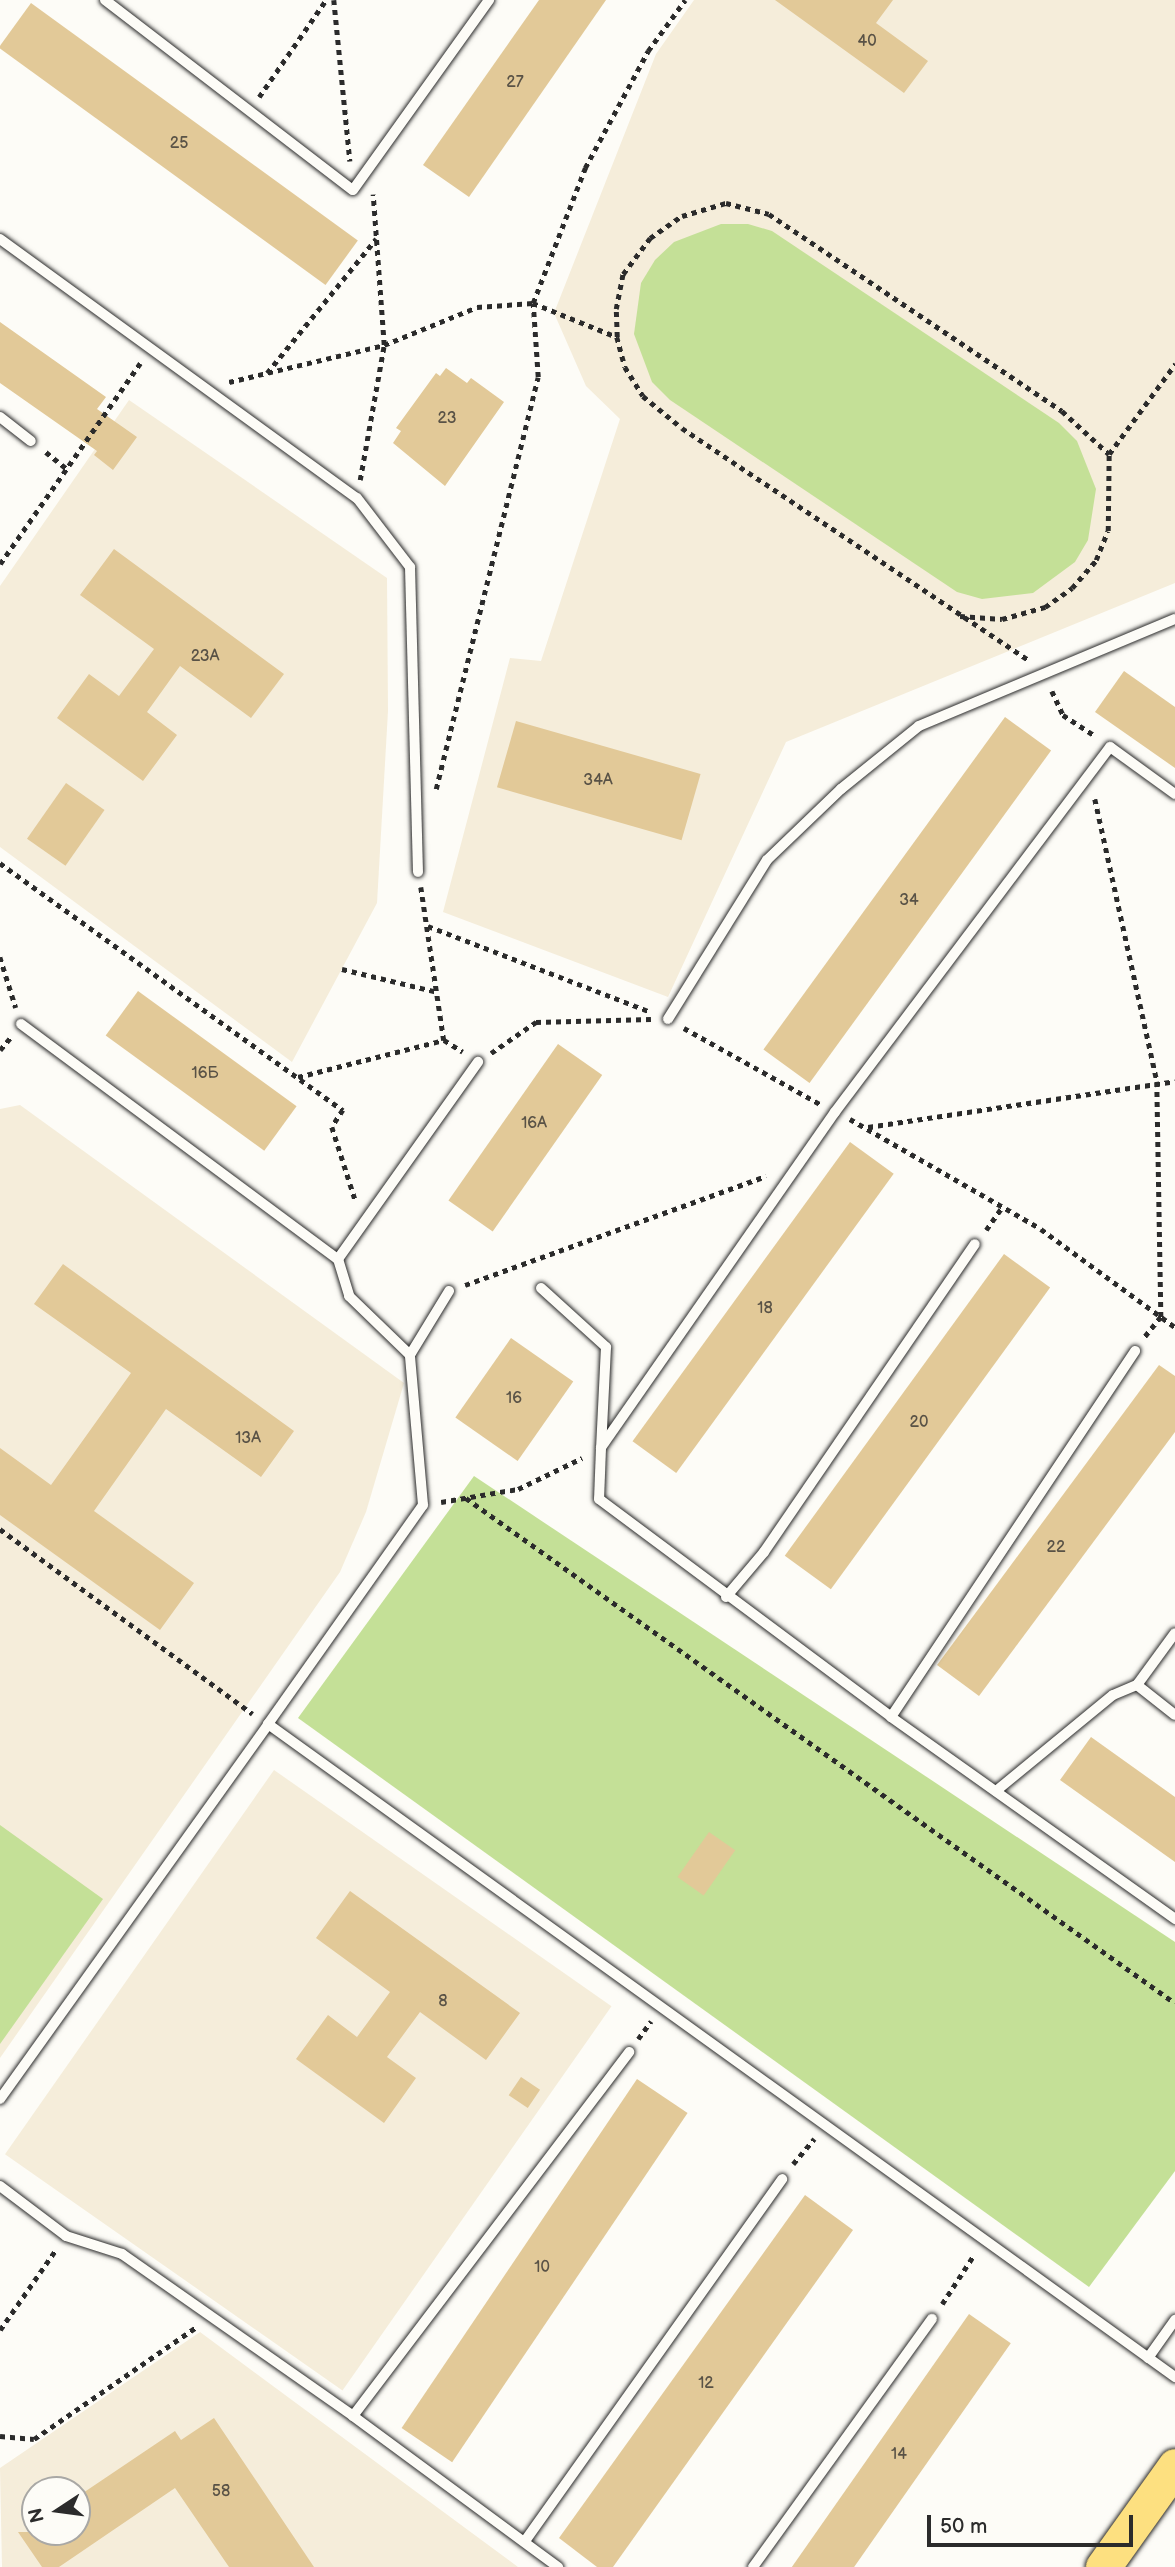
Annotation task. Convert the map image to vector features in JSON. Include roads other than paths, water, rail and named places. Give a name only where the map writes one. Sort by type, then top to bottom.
[{"type":"main road","points":[[1103,2567],[1175,2466]]},
{"type":"lane","points":[[105,0],[251,109],[353,190],[489,0]]},
{"type":"lane","points":[[0,239],[357,498],[410,567],[418,872]]},
{"type":"lane","points":[[0,417],[31,441]]},
{"type":"lane","points":[[668,1019],[767,860],[841,789],[919,726],[1175,619]]},
{"type":"lane","points":[[601,1448],[835,1112],[1110,747],[1175,794]]},
{"type":"lane","points":[[21,1024],[338,1259],[349,1296],[410,1355]]},
{"type":"lane","points":[[338,1259],[478,1062]]},
{"type":"lane","points":[[726,1597],[764,1552],[975,1244]]},
{"type":"lane","points":[[541,1288],[606,1347],[599,1499],[726,1597],[1175,1919]]},
{"type":"lane","points":[[0,2099],[422,1505],[410,1355],[449,1291]]},
{"type":"lane","points":[[891,1717],[1135,1351]]},
{"type":"lane","points":[[996,1791],[1113,1695],[1137,1685],[1175,1633]]},
{"type":"lane","points":[[1137,1685],[1175,1715]]},
{"type":"lane","points":[[268,1724],[1175,2377]]},
{"type":"lane","points":[[354,2416],[629,2052]]},
{"type":"lane","points":[[525,2541],[782,2179]]},
{"type":"lane","points":[[0,2186],[66,2236],[122,2254],[354,2416],[558,2567]]},
{"type":"lane","points":[[753,2567],[932,2319]]},
{"type":"lane","points":[[1148,2358],[1175,2320]]}]
